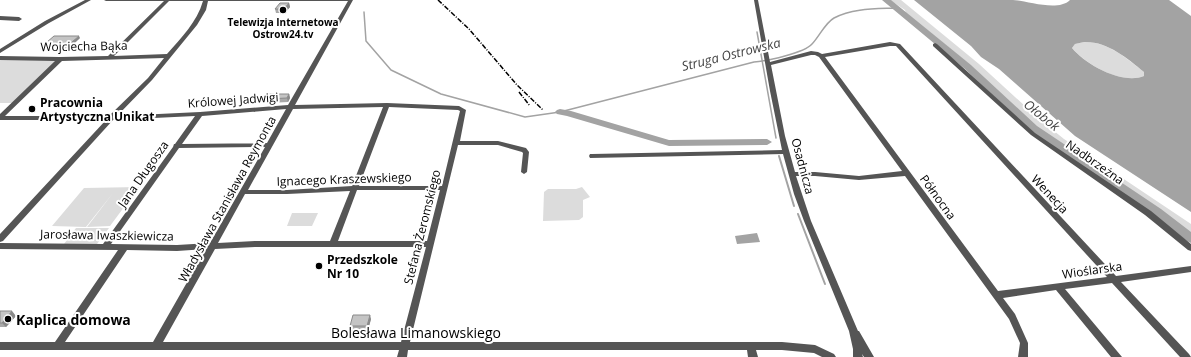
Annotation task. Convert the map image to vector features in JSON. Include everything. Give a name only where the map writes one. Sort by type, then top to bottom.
[{"type":"street","points":[[0,51],[47,22],[89,0]]},
{"type":"street","points":[[106,0],[351,0]]},
{"type":"street","points":[[111,56],[168,0]]},
{"type":"street","points":[[0,239],[111,118],[150,79],[195,24],[203,10],[206,0]]},
{"type":"street","name":"Władysława Stanisława Reymonta","points":[[156,346],[351,0]]},
{"type":"street","name":"Osadnicza","points":[[756,0],[786,152],[792,174],[810,231],[853,331],[858,357]]},
{"type":"street","points":[[0,18],[19,19]]},
{"type":"street","name":"Wenecja","points":[[821,56],[890,44],[898,45],[1186,357]]},
{"type":"street","name":"Nadbrzeżna","points":[[935,45],[1032,134],[1148,213],[1191,248]]},
{"type":"street","points":[[768,64],[811,53],[816,53],[821,56]]},
{"type":"street","name":"Wojciecha Bąka","points":[[0,58],[169,56]]},
{"type":"street","name":"Północna","points":[[821,56],[1012,317],[1024,343],[1023,357]]},
{"type":"street","points":[[0,118],[60,58]]},
{"type":"street","points":[[333,244],[387,105]]},
{"type":"street","name":"Królowej Jadwigi","points":[[0,118],[111,118],[200,114],[291,107],[387,105],[459,108],[463,110],[463,114]]},
{"type":"street","name":"Jana Długosza","points":[[105,247],[200,114]]},
{"type":"street","name":"Stefana Żeromskiego","points":[[402,357],[463,114]]},
{"type":"street","points":[[455,143],[498,142],[524,150],[526,152],[524,172]]},
{"type":"street","points":[[176,146],[270,145]]},
{"type":"street","points":[[592,156],[786,152]]},
{"type":"street","points":[[792,174],[815,174],[859,178],[907,173]]},
{"type":"street","name":"Ignacego Kraszewskiego","points":[[244,192],[287,192],[354,188],[445,188]]},
{"type":"street","name":"Jarosława Iwaszkiewicza","points":[[0,246],[177,248],[333,244],[431,244]]},
{"type":"street","points":[[57,346],[125,247]]},
{"type":"street","name":"Wioślarska","points":[[996,295],[1191,269]]},
{"type":"street","points":[[1058,287],[1117,357]]},
{"type":"street","name":"Osadnicza","points":[[853,331],[862,343],[869,357]]},
{"type":"street","name":"Bolesława Limanowskiego","points":[[0,346],[751,346],[802,348],[815,350],[831,357]]},
{"type":"street","points":[[751,346],[753,357]]},
{"type":"shaded area","points":[[890,0],[901,0],[979,64],[1038,118],[1064,139],[1191,224],[1191,233],[1036,128],[973,67],[906,13],[905,10]]},
{"type":"shaded area","points":[[914,0],[1013,0],[1051,6],[1065,3],[1070,0],[1169,0],[1191,16],[1191,212],[1075,136],[999,69],[981,57],[971,46]],"holes":[[[1092,42],[1109,47],[1124,56],[1144,72],[1144,76],[1126,78],[1105,72],[1086,61],[1072,48],[1075,44]]]},
{"type":"shaded area","points":[[1084,42],[1101,44],[1117,52],[1144,72],[1144,76],[1126,78],[1105,72],[1096,67],[1086,61],[1072,48],[1075,44]]},
{"type":"shaded area","points":[[0,59],[58,59],[12,103],[0,103]]},
{"type":"shaded area","points":[[139,187],[110,226],[87,227],[113,193],[86,227],[52,226],[84,188]]},
{"type":"shaded area","points":[[582,187],[590,197],[583,200],[583,217],[579,220],[543,221],[544,192],[548,189],[576,189]]},
{"type":"shaded area","points":[[292,213],[318,213],[312,226],[287,226]]},
{"type":"shaded area","points":[[76,228],[109,228],[97,244],[64,244]]},
{"type":"shaded area","points":[[757,233],[760,242],[737,244],[735,236]]},
{"type":"building","points":[[280,3],[289,3],[284,9],[275,9]]},
{"type":"building","points":[[54,36],[79,36],[65,48],[40,48]]},
{"type":"building","points":[[269,94],[289,94],[287,98],[267,99]]},
{"type":"building","points":[[0,311],[12,311],[2,323],[0,323]]},
{"type":"building","points":[[353,315],[370,315],[367,326],[350,326]]},
{"type":"waterway","name":"Ołobok","points":[[886,0],[968,67],[1033,128],[1157,212],[1191,238]]},
{"type":"waterway","name":"Struga Ostrowska","points":[[762,61],[785,56],[808,47],[815,41],[831,20],[841,15],[849,12],[897,8]]},
{"type":"waterway","name":"Struga Ostrowska","points":[[364,12],[366,41],[391,70],[441,94],[525,117],[560,112],[762,61]]},
{"type":"waterway","points":[[757,32],[762,61]]},
{"type":"waterway","points":[[762,61],[776,138]]},
{"type":"waterway","name":"Struga Ostrowska","points":[[560,112],[568,113],[669,143],[767,142]]},
{"type":"waterway","points":[[779,156],[794,206]]},
{"type":"waterway","points":[[798,214],[825,284]]},
{"type":"railway","points":[[438,0],[469,29],[517,85],[543,110]]},
{"type":"railway","points":[[519,92],[530,106]]},
{"type":"place","name":"Telewizja Internetowa Ostrow24.tv","points":[[283,10]]},
{"type":"place","name":"Pracownia Artystyczna Unikat","points":[[32,109]]},
{"type":"place","name":"Przedszkole Nr 10","points":[[319,266]]},
{"type":"place","name":"Kaplica domowa","points":[[8,319]]}]
